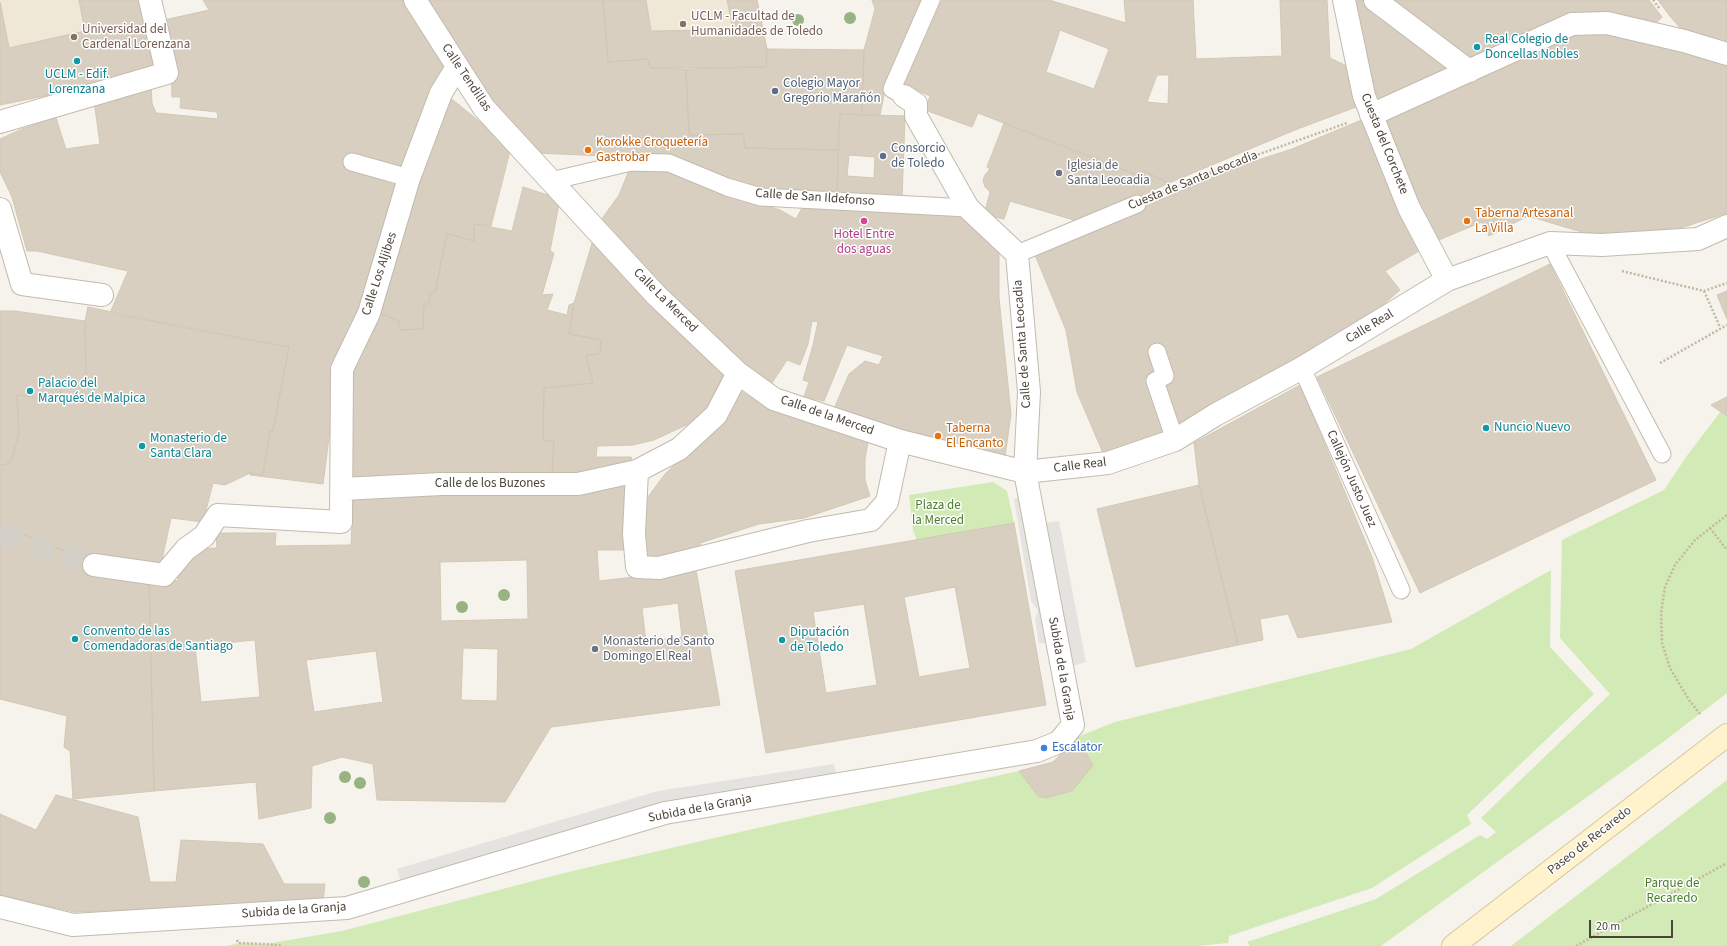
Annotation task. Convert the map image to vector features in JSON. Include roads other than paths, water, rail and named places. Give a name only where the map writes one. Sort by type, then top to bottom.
[{"type":"street","points":[[0,122],[167,72],[150,0]]},
{"type":"street","name":"Calle Tendillas","points":[[415,0],[484,108],[551,181]]},
{"type":"street","name":"Cuesta del Corchete","points":[[1344,0],[1364,96],[1410,208],[1447,280]]},
{"type":"street","points":[[1375,0],[1469,71]]},
{"type":"street","points":[[1371,115],[1572,24],[1607,23],[1684,41],[1727,54]]},
{"type":"street","name":"Calle Los Aljibes","points":[[94,565],[164,575],[186,549],[204,536],[218,514],[342,522],[342,369],[369,313],[409,178],[441,93],[457,67]]},
{"type":"street","points":[[904,96],[916,104],[916,116],[968,208],[1011,249]]},
{"type":"street","name":"Calle La Merced","points":[[551,181],[595,227],[656,295],[738,373]]},
{"type":"street","points":[[0,209],[22,284],[102,295]]},
{"type":"street","name":"Calle Real","points":[[1025,472],[1108,463],[1175,440],[1215,415],[1302,368],[1447,280],[1550,243],[1602,245],[1698,239],[1727,226]]},
{"type":"street","name":"Calle de Santa Leocadia","points":[[1011,249],[1029,392],[1025,472]]},
{"type":"street","name":"Calle de los Buzones","points":[[342,489],[441,484],[578,484],[637,471],[679,449],[716,415],[738,373]]},
{"type":"street","name":"Calle de la Merced","points":[[738,373],[774,399],[900,441]]},
{"type":"street","points":[[637,471],[634,534],[638,567],[659,568],[808,531],[871,520],[887,502],[900,441],[1025,472]]},
{"type":"street","name":"Subida de la Granja","points":[[0,907],[73,925],[347,908],[666,813],[1037,751],[1052,745],[1059,742],[1073,725],[1025,472]]},
{"type":"street","name":"Paseo de Recaredo","points":[[1453,946],[1727,735]]},
{"type":"lane","points":[[904,96],[892,89],[931,0]]},
{"type":"lane","points":[[352,162],[409,178]]},
{"type":"lane","name":"Calle de San Ildefonso","points":[[551,181],[631,162],[669,163],[727,187],[761,197],[968,208]]},
{"type":"lane","name":"Cuesta de Santa Leocadia","points":[[1011,249],[1137,204]]},
{"type":"lane","points":[[1550,243],[1662,454]]},
{"type":"lane","points":[[1157,352],[1165,376],[1155,380],[1175,440]]},
{"type":"lane","name":"Callejón Justo Juez","points":[[1302,368],[1401,590]]},
{"type":"tunnel","points":[[0,533],[94,565]]},
{"type":"place","name":"UCLM - Facultad de Humanidades de Toledo","points":[[683,24]]},
{"type":"place","name":"Universidad del Cardenal Lorenzana","points":[[74,37]]},
{"type":"place","name":"Real Colegio de Doncellas Nobles","points":[[1477,47]]},
{"type":"place","name":"UCLM - Edif. Lorenzana","points":[[77,61]]},
{"type":"place","name":"Colegio Mayor Gregorio Marañón","points":[[775,91]]},
{"type":"place","name":"Korokke Croquetería Gastrobar","points":[[588,150]]},
{"type":"place","name":"Consorcio de Toledo","points":[[883,156]]},
{"type":"place","name":"Iglesia de Santa Leocadia","points":[[1059,173]]},
{"type":"place","name":"Hotel Entre dos aguas","points":[[864,221]]},
{"type":"place","name":"Taberna Artesanal La Villa","points":[[1467,221]]},
{"type":"place","name":"Palacio del Marqués de Malpica","points":[[30,391]]},
{"type":"place","name":"Nuncio Nuevo","points":[[1486,428]]},
{"type":"place","name":"Taberna El Encanto","points":[[938,436]]},
{"type":"place","name":"Monasterio de Santa Clara","points":[[142,446]]},
{"type":"place","name":"Convento de las Comendadoras de Santiago","points":[[75,639]]},
{"type":"place","name":"Diputación de Toledo","points":[[782,640]]},
{"type":"place","name":"Monasterio de Santo Domingo El Real","points":[[595,649]]},
{"type":"place","name":"Escalator","points":[[1044,748]]},
{"type":"park label","name":"Plaza de la Merced","points":[[938,514]]},
{"type":"park label","name":"Parque de Recaredo","points":[[1672,892]]}]
